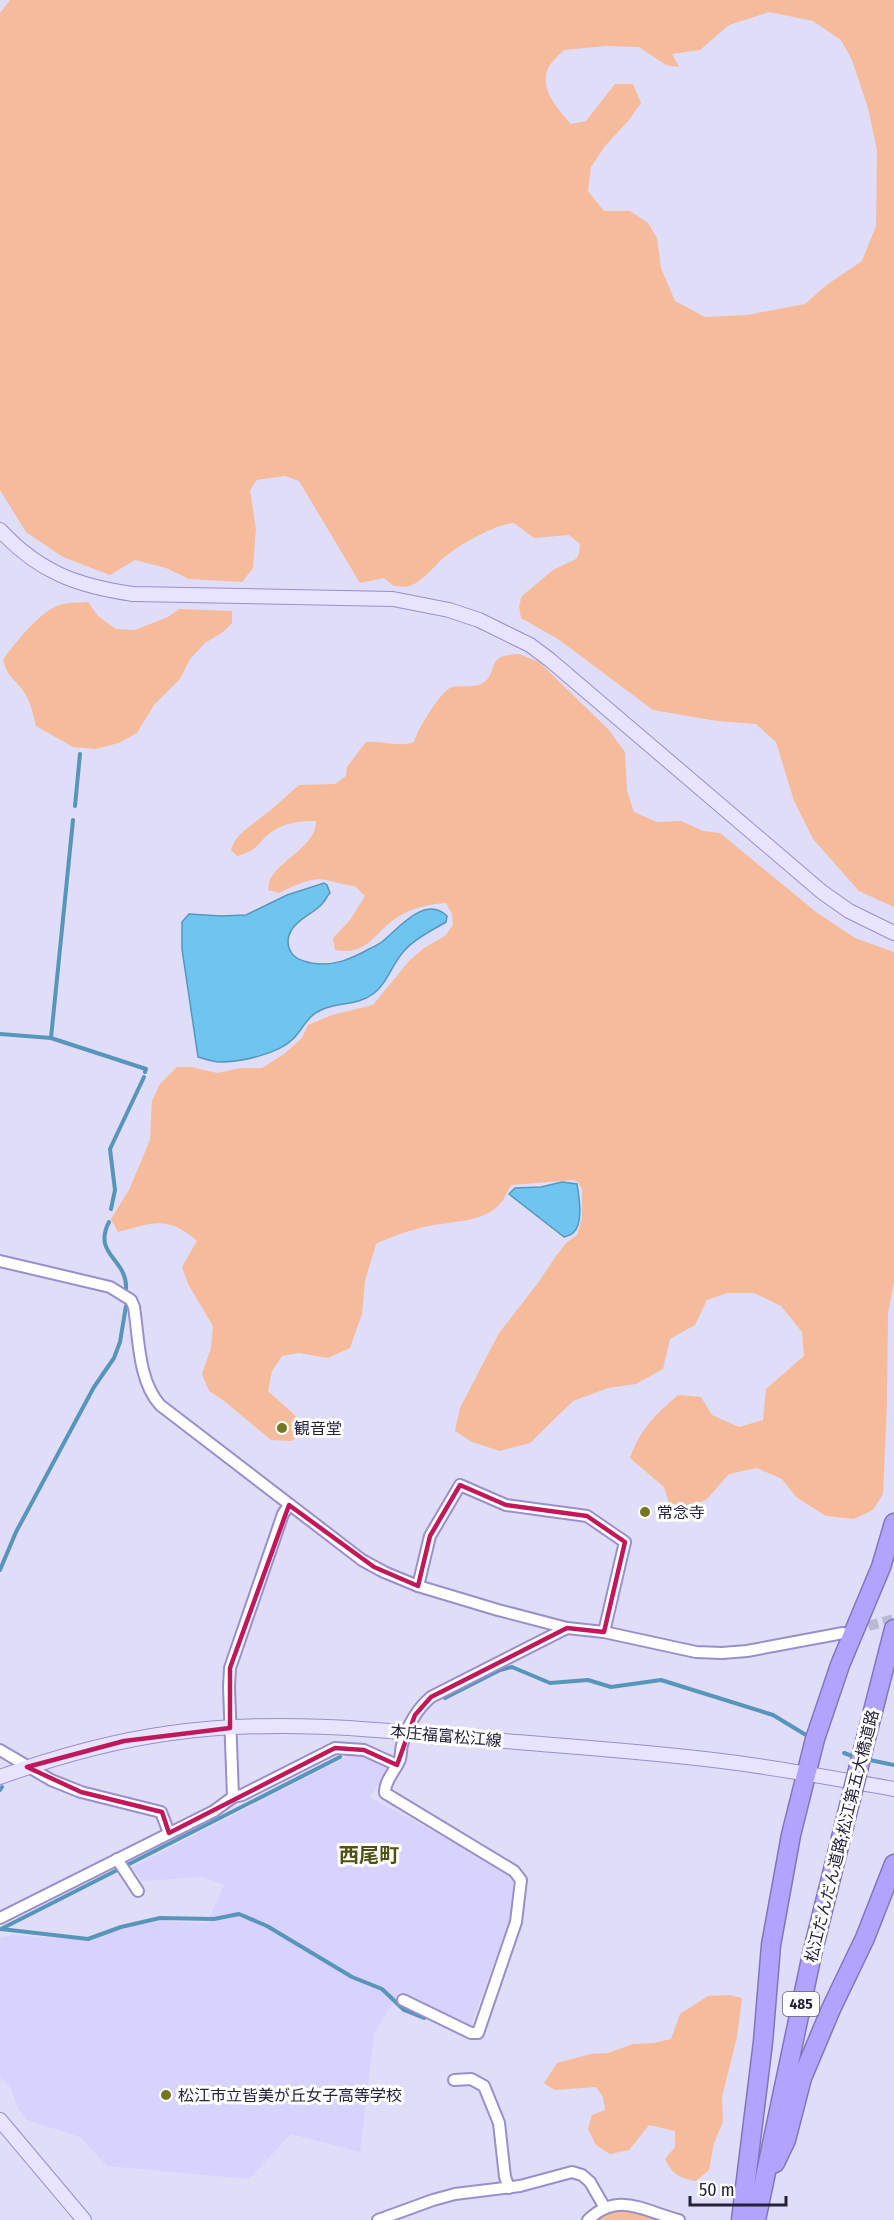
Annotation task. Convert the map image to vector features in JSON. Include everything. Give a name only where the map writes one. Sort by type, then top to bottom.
[{"type":"highway","points":[[741,2220],[763,2042],[771,1945],[783,1875],[815,1739],[840,1665],[881,1567],[894,1523]]},
{"type":"highway","name":"松江だんだん道路;松江第五大橋道路","points":[[756,2220],[812,1954],[894,1629]]},
{"type":"highway","points":[[762,2191],[786,2140],[802,2078],[831,2009],[865,1938],[894,1864]]},
{"type":"street","points":[[0,530],[47,569],[78,583],[107,590],[133,594],[393,599],[449,610],[479,620],[530,645],[550,660],[822,892],[849,910],[894,933]]},
{"type":"street","points":[[0,1261],[110,1287],[131,1300],[144,1371],[154,1398],[171,1415],[374,1567],[418,1586],[567,1628],[604,1632],[696,1652],[747,1651],[843,1633]]},
{"type":"street","points":[[418,1586],[430,1536],[460,1485],[506,1504],[587,1516],[625,1542],[604,1632]]},
{"type":"street","points":[[233,1797],[229,1687],[234,1653],[283,1514],[289,1504]]},
{"type":"street","points":[[403,2000],[471,2033],[479,2031],[516,1922],[520,1880],[514,1871],[386,1795],[384,1789],[397,1765],[408,1732],[420,1706],[431,1697],[567,1628]]},
{"type":"street","name":"本庄福富松江線","points":[[0,1777],[27,1767],[124,1741],[173,1733],[230,1728],[301,1726],[408,1732],[712,1760],[807,1773],[894,1789]]},
{"type":"street","points":[[0,1918],[120,1864],[170,1833],[214,1811],[233,1797],[242,1795],[334,1748],[364,1750],[397,1765]]},
{"type":"street","points":[[0,1750],[51,1780],[81,1792],[161,1812],[170,1833]]},
{"type":"street","points":[[120,1864],[138,1891]]},
{"type":"street","points":[[454,2080],[471,2079],[484,2086],[499,2123],[505,2177],[509,2188]]},
{"type":"street","points":[[0,2120],[84,2220]]},
{"type":"street","points":[[378,2220],[455,2194],[509,2188],[575,2172],[590,2182],[605,2208]]},
{"type":"street","points":[[588,2220],[605,2208],[617,2205],[633,2205],[679,2220]]},
{"type":"highlighted area","points":[[460,1485],[506,1505],[587,1516],[625,1542],[604,1632],[567,1628],[431,1697],[415,1715],[397,1765],[364,1750],[335,1748],[169,1833],[162,1812],[81,1792],[27,1767],[124,1741],[230,1728],[230,1668],[289,1505],[374,1567],[418,1586],[430,1536]]},
{"type":"shaded area","points":[[10,0],[894,0],[894,907],[859,891],[813,839],[794,801],[776,742],[756,724],[717,721],[653,710],[558,639],[521,618],[519,606],[522,596],[553,570],[576,559],[579,554],[580,544],[569,535],[534,538],[514,523],[505,525],[485,532],[455,549],[423,578],[410,586],[394,586],[384,578],[360,583],[299,481],[285,476],[257,480],[250,490],[256,529],[253,568],[242,582],[189,579],[166,568],[135,560],[110,575],[63,557],[26,532],[0,490],[0,13]],"holes":[[[769,12],[813,21],[841,40],[852,60],[868,108],[877,150],[876,226],[862,261],[828,284],[805,304],[747,315],[705,317],[675,301],[661,268],[657,238],[648,223],[630,211],[604,211],[588,191],[591,167],[605,146],[641,103],[633,84],[615,84],[586,121],[571,124],[551,99],[546,84],[548,68],[564,50],[606,46],[639,47],[666,65],[679,67],[672,54],[700,50],[729,25]]]},
{"type":"shaded area","points":[[88,602],[98,616],[116,629],[135,630],[168,617],[179,609],[232,611],[232,623],[223,632],[205,643],[190,659],[180,679],[154,705],[137,733],[119,743],[95,749],[73,747],[36,726],[27,698],[9,674],[3,660],[21,637],[45,613],[63,604]]},
{"type":"shaded area","points":[[519,654],[539,662],[608,729],[625,752],[627,791],[634,812],[657,822],[681,821],[703,831],[720,833],[816,912],[855,938],[894,952],[894,1282],[888,1313],[883,1494],[873,1510],[854,1519],[826,1516],[796,1497],[782,1479],[757,1468],[729,1474],[707,1499],[688,1508],[669,1503],[664,1487],[630,1458],[639,1438],[650,1423],[678,1395],[701,1397],[712,1415],[739,1427],[763,1420],[766,1389],[804,1356],[802,1332],[781,1306],[754,1293],[727,1293],[707,1300],[695,1325],[670,1339],[663,1369],[636,1384],[608,1388],[573,1401],[530,1443],[500,1451],[472,1442],[455,1431],[460,1408],[499,1333],[566,1243],[577,1235],[582,1219],[582,1189],[578,1182],[573,1180],[512,1185],[500,1204],[485,1215],[415,1229],[376,1244],[365,1281],[362,1314],[350,1348],[328,1358],[299,1353],[282,1356],[272,1371],[268,1391],[299,1419],[301,1435],[291,1441],[271,1440],[209,1391],[202,1374],[211,1348],[213,1326],[188,1284],[182,1267],[197,1241],[177,1227],[168,1224],[150,1224],[118,1232],[111,1219],[129,1190],[150,1140],[152,1101],[160,1084],[177,1067],[191,1067],[217,1073],[241,1068],[262,1068],[284,1054],[302,1038],[308,1025],[332,1015],[373,1005],[409,961],[424,948],[445,936],[453,925],[452,914],[446,903],[425,906],[399,916],[361,947],[354,950],[335,950],[333,938],[350,920],[365,896],[355,886],[320,879],[301,883],[279,893],[268,890],[270,879],[277,870],[311,837],[316,821],[295,822],[279,827],[256,847],[237,856],[231,850],[236,840],[242,832],[299,785],[335,784],[346,776],[347,767],[366,742],[409,744],[414,742],[429,712],[446,691],[454,687],[475,686],[483,683],[491,674],[496,661],[501,657]]},
{"type":"shaded area","points":[[354,1753],[367,1753],[388,1766],[370,1797],[508,1872],[513,1882],[510,1920],[471,2025],[399,1992],[374,2034],[360,2152],[291,2134],[249,2179],[107,2166],[80,2137],[27,2120],[17,2106],[11,2088],[0,2077],[0,1938],[12,1935],[89,1940],[125,1928],[160,1921],[207,1923],[224,1885],[202,1877],[143,1881],[131,1868]]},
{"type":"shaded area","points":[[729,1995],[742,1998],[737,2037],[722,2097],[723,2122],[714,2143],[709,2170],[696,2181],[677,2175],[665,2159],[675,2147],[675,2131],[649,2125],[629,2150],[610,2154],[596,2145],[588,2129],[592,2115],[605,2110],[603,2097],[596,2087],[555,2090],[544,2083],[557,2063],[591,2054],[608,2053],[633,2044],[671,2039],[680,2014],[708,1996]]},
{"type":"shaded area","points":[[628,2208],[666,2220],[594,2220],[611,2212]]},
{"type":"water","points":[[324,883],[330,893],[318,908],[297,923],[289,936],[288,944],[291,952],[297,958],[311,963],[327,964],[349,959],[380,943],[405,921],[422,911],[439,910],[447,916],[446,922],[409,946],[373,994],[367,998],[316,1013],[293,1039],[278,1049],[248,1059],[229,1062],[215,1062],[198,1057],[182,949],[182,922],[189,914],[246,915],[287,895]]},
{"type":"water","points":[[562,1182],[577,1184],[580,1210],[576,1229],[572,1234],[564,1237],[509,1194],[515,1188],[541,1187]]},
{"type":"waterway","points":[[75,806],[80,754]]},
{"type":"waterway","points":[[73,820],[51,1038],[146,1069],[145,1072]]},
{"type":"waterway","points":[[0,1034],[51,1038]]},
{"type":"waterway","points":[[111,1209],[115,1190],[110,1149],[144,1077]]},
{"type":"waterway","points":[[109,1222],[105,1233],[107,1250],[122,1271],[126,1289]]},
{"type":"waterway","points":[[0,1570],[16,1532],[94,1387],[114,1358],[120,1342],[126,1306]]},
{"type":"waterway","points":[[445,1698],[500,1670],[512,1667],[550,1683],[588,1680],[611,1687],[661,1680],[773,1715],[806,1735]]},
{"type":"waterway","points":[[844,1753],[855,1757]]},
{"type":"waterway","points":[[1,1929],[340,1757]]},
{"type":"waterway","points":[[865,1759],[894,1765]]},
{"type":"waterway","points":[[1,1929],[88,1939],[121,1927],[160,1918],[214,1919],[239,1914],[267,1926],[352,1977],[382,1989],[404,2010],[424,2018]]},
{"type":"tunnel","points":[[854,1630],[894,1619]]},
{"type":"place","name":"観音堂","points":[[282,1428]]},
{"type":"place","name":"常念寺","points":[[645,1512]]},
{"type":"place","name":"松江市立皆美が丘女子高等学校","points":[[166,2095]]},
{"type":"district","name":"西尾町","points":[[369,1855]]}]
